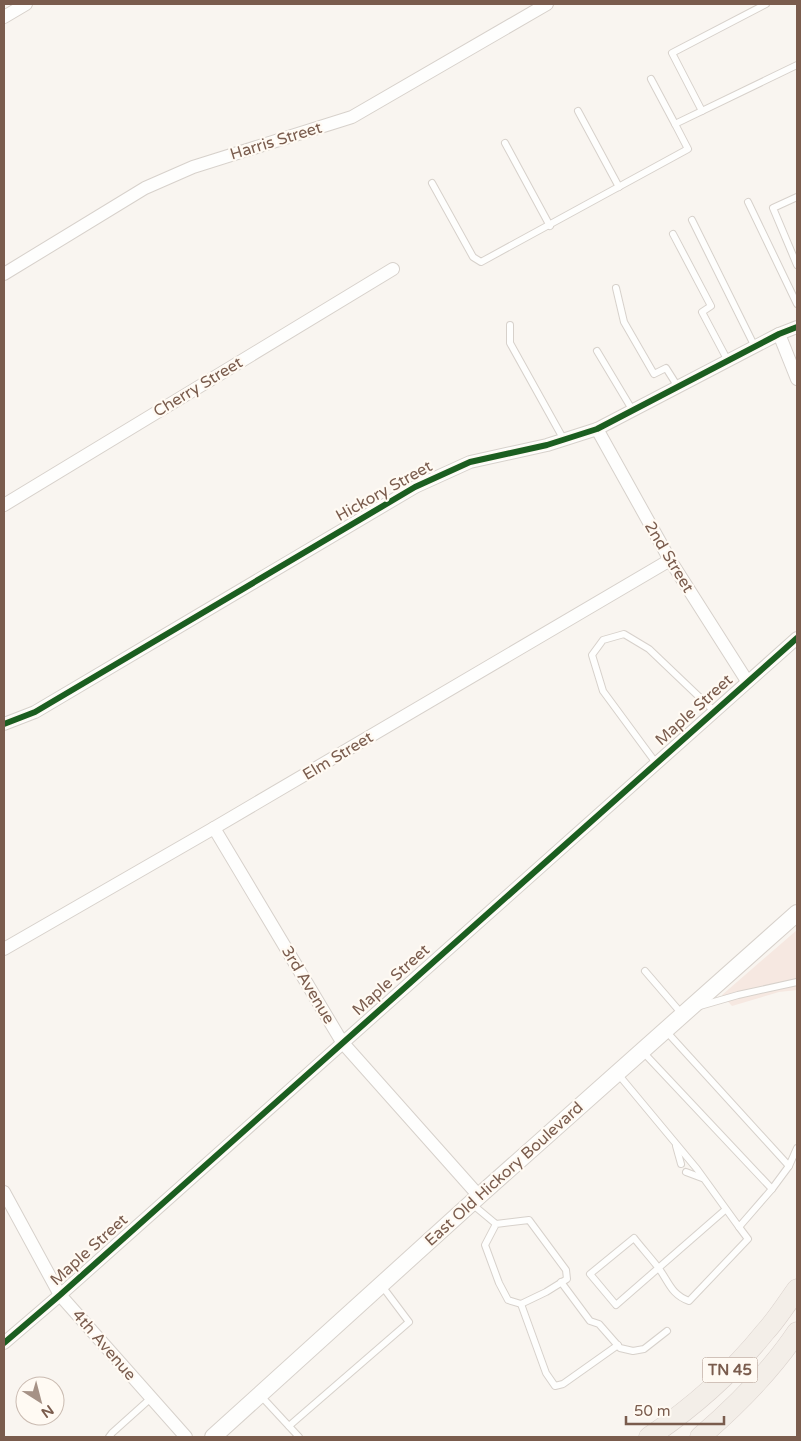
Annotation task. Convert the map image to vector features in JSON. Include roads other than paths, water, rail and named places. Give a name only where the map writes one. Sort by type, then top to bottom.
[{"type":"main road","name":"TN 45","points":[[649,1437],[670,1423],[705,1394],[744,1358],[797,1289]]},
{"type":"main road","name":"TN 45","points":[[700,1437],[738,1402],[763,1375],[797,1332]]},
{"type":"street","points":[[4,17],[26,4]]},
{"type":"street","name":"Harris Street","points":[[4,274],[145,188],[194,167],[352,117],[546,4]]},
{"type":"street","name":"Cherry Street","points":[[4,505],[393,269]]},
{"type":"street","name":"Hickory Street","points":[[4,724],[35,712],[415,487],[470,462],[546,445],[597,429],[779,334],[797,327]]},
{"type":"street","points":[[779,334],[797,379]]},
{"type":"street","name":"2nd Street","points":[[597,429],[670,560],[747,681]]},
{"type":"street","name":"Elm Street","points":[[4,949],[670,560]]},
{"type":"street","name":"Maple Street","points":[[4,1343],[797,638]]},
{"type":"street","name":"3rd Avenue","points":[[214,828],[342,1042],[475,1200]]},
{"type":"street","name":"East Old Hickory Boulevard","points":[[213,1437],[797,913]]},
{"type":"street","name":"4th Avenue","points":[[4,1192],[60,1295],[186,1437]]},
{"type":"lane","points":[[702,111],[672,53],[766,4]]},
{"type":"lane","points":[[675,124],[797,65]]},
{"type":"lane","points":[[432,183],[473,257],[481,262],[688,149],[651,79]]},
{"type":"lane","points":[[578,111],[619,187]]},
{"type":"lane","points":[[504,143],[550,226]]},
{"type":"lane","points":[[797,197],[774,208],[797,265]]},
{"type":"lane","points":[[748,202],[797,304]]},
{"type":"lane","points":[[692,220],[755,347]]},
{"type":"lane","points":[[673,234],[711,306],[702,312],[728,361]]},
{"type":"lane","points":[[616,288],[624,322],[654,374],[666,368],[678,387]]},
{"type":"lane","points":[[510,326],[510,343],[564,440]]},
{"type":"lane","points":[[597,350],[633,410]]},
{"type":"lane","points":[[656,763],[603,691],[592,655],[603,640],[624,634],[649,649],[714,711]]},
{"type":"lane","points":[[645,971],[686,1012],[738,995],[796,983],[797,991]]},
{"type":"lane","points":[[665,1030],[789,1166]]},
{"type":"lane","points":[[642,1051],[772,1189]]},
{"type":"lane","points":[[617,1073],[703,1178],[748,1239],[689,1302],[680,1298],[672,1290],[659,1268],[634,1238],[590,1274],[616,1305],[659,1268],[725,1210]]},
{"type":"lane","points":[[676,1144],[681,1164]]},
{"type":"lane","points":[[739,1227],[789,1166],[797,1148]]},
{"type":"lane","points":[[686,1172],[703,1178]]},
{"type":"lane","points":[[475,1200],[496,1224]]},
{"type":"lane","points":[[529,1220],[566,1270],[567,1278],[546,1292],[521,1304],[508,1300],[485,1245],[496,1224],[529,1220]]},
{"type":"lane","points":[[561,1282],[590,1321],[599,1324],[620,1348],[633,1351],[644,1349],[667,1331]]},
{"type":"lane","points":[[289,1426],[409,1322],[381,1285]]},
{"type":"lane","points":[[521,1304],[546,1373],[555,1386],[563,1384],[618,1345]]},
{"type":"lane","points":[[260,1395],[299,1437]]},
{"type":"lane","points":[[109,1437],[151,1398]]}]
